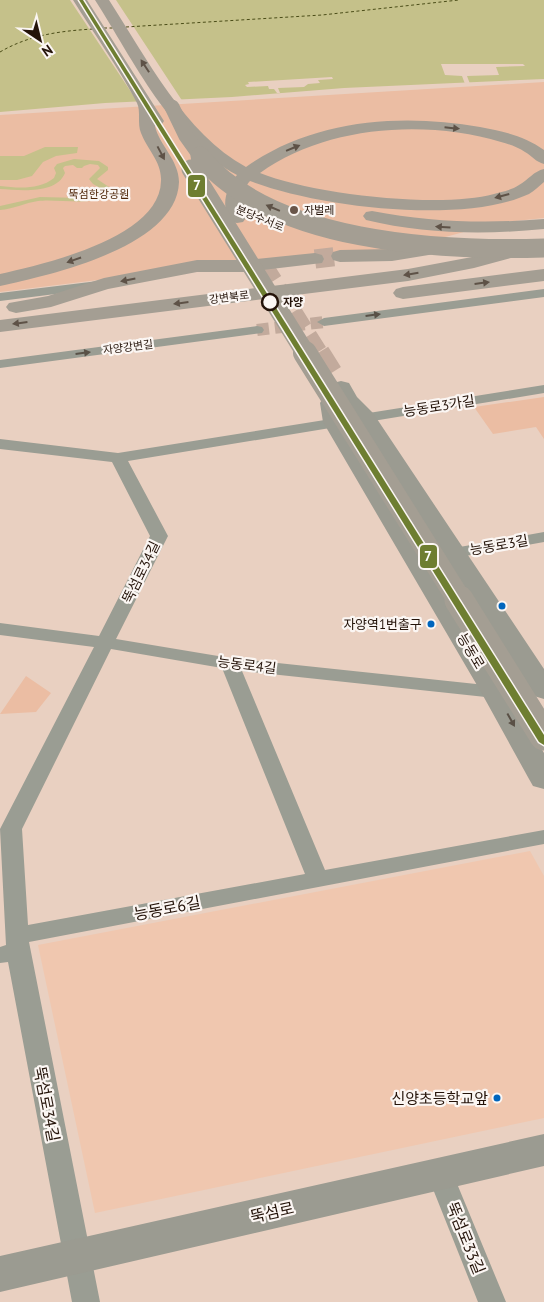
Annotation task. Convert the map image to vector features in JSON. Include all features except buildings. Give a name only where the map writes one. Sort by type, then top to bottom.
[{"type":"highway","name":"분당수서로","points":[[80,0],[146,107],[213,196],[235,208],[274,224],[320,238],[408,254],[479,259],[544,258]]},
{"type":"highway","name":"분당수서로","points":[[102,0],[172,107],[178,123],[195,148],[220,177],[247,196],[279,211],[334,229],[391,241],[466,248],[544,248]]},
{"type":"highway","points":[[0,280],[48,269],[94,253],[144,226],[156,214],[169,194],[169,174],[160,150],[148,131],[146,107]]},
{"type":"highway","points":[[172,107],[188,127],[232,167],[306,198],[388,220],[462,228],[495,228],[544,224]]},
{"type":"highway","points":[[544,159],[540,154],[517,142],[483,132],[426,126],[368,128],[332,135],[297,146],[268,160],[239,181],[235,190],[235,197],[238,218],[313,327],[359,416],[544,711]]},
{"type":"highway","points":[[192,169],[544,736]]},
{"type":"highway","points":[[264,180],[337,198],[392,204],[440,204],[477,201],[508,195],[532,185],[544,174]]},
{"type":"highway","points":[[340,256],[392,255],[544,231]]},
{"type":"highway","name":"강변북로","points":[[0,326],[408,275],[474,262],[544,243]]},
{"type":"highway","points":[[0,309],[50,301],[104,284],[197,266],[246,266],[315,259]]},
{"type":"highway","name":"강변북로","points":[[0,345],[544,275]]},
{"type":"main road","name":"능동로","points":[[364,418],[348,400],[332,390],[330,402],[334,422],[495,692],[544,779]]},
{"type":"main road","points":[[364,418],[544,690]]},
{"type":"main road","name":"뚝섬로","points":[[0,1274],[544,1150]]},
{"type":"street","points":[[0,297],[104,284]]},
{"type":"street","points":[[324,322],[544,293]]},
{"type":"street","name":"자양강변길","points":[[0,364],[257,331]]},
{"type":"street","name":"능동로3가길","points":[[334,422],[544,389]]},
{"type":"street","points":[[0,444],[118,458],[334,422]]},
{"type":"street","name":"뚝섬로34길","points":[[76,1257],[11,948],[5,828],[106,643],[159,536],[118,458]]},
{"type":"street","name":"능동로3길","points":[[454,553],[544,537]]},
{"type":"street","name":"능동로4길","points":[[0,629],[106,643],[230,664],[495,692]]},
{"type":"street","points":[[230,664],[318,879]]},
{"type":"street","name":"능동로6길","points":[[11,948],[318,879],[544,837]]},
{"type":"street","name":"뚝섬로33길","points":[[440,1174],[492,1302]]},
{"type":"street","points":[[76,1257],[86,1302]]},
{"type":"shaded area","points":[[0,0],[544,0],[544,79],[344,88],[232,97],[105,103],[0,112]]},
{"type":"shaded area","points":[[45,147],[78,147],[77,153],[56,156],[43,162],[32,176],[17,180],[0,180],[0,156],[24,156]]},
{"type":"shaded area","points":[[74,159],[99,161],[108,167],[108,170],[97,179],[109,187],[111,192],[98,200],[46,200],[0,210],[0,206],[40,197],[82,198],[101,193],[102,189],[93,184],[89,179],[100,168],[98,165],[90,164],[82,168],[77,168],[73,165],[65,166],[63,168],[65,173],[60,180],[54,185],[45,188],[36,190],[0,189],[0,186],[21,188],[42,185],[54,178],[56,173],[54,168],[57,164]]},
{"type":"shaded area","points":[[530,851],[544,876],[544,1118],[95,1213],[38,945]]},
{"type":"green space","name":"뚝섬한강공원","points":[[544,82],[544,218],[497,223],[401,249],[204,267],[0,292],[0,115]]},
{"type":"green space","points":[[544,397],[544,439],[536,427],[493,434],[474,407]]},
{"type":"green space","points":[[26,676],[51,693],[36,712],[0,714]]},
{"type":"pier","points":[[70,0],[116,0],[183,102],[139,104]]},
{"type":"pier","points":[[441,64],[523,64],[525,66],[496,67],[499,75],[467,76],[470,84],[465,84],[462,76],[445,75]]},
{"type":"pier","points":[[332,77],[333,79],[318,80],[320,83],[308,84],[304,87],[278,88],[280,93],[277,93],[274,89],[269,89],[268,86],[247,87],[245,85],[249,84],[248,82]]},
{"type":"ferry route","points":[[126,27],[322,15],[459,0]]},
{"type":"ferry route","points":[[104,28],[113,28]]},
{"type":"ferry route","points":[[0,52],[11,46],[45,35],[93,29]]},
{"type":"tunnel","points":[[315,259],[340,256]]},
{"type":"tunnel","points":[[263,265],[319,354]]},
{"type":"tunnel","points":[[257,330],[324,322]]},
{"type":"tunnel","points":[[318,353],[333,377]]},
{"type":"transit line","name":"7","points":[[81,0],[544,742]]},
{"type":"place","name":"자벌레","points":[[294,210]]},
{"type":"place","name":"자양","points":[[270,302]]},
{"type":"place","name":"자양역1번출구","points":[[431,624]]},
{"type":"place","name":"신양초등학교앞","points":[[497,1098]]}]
